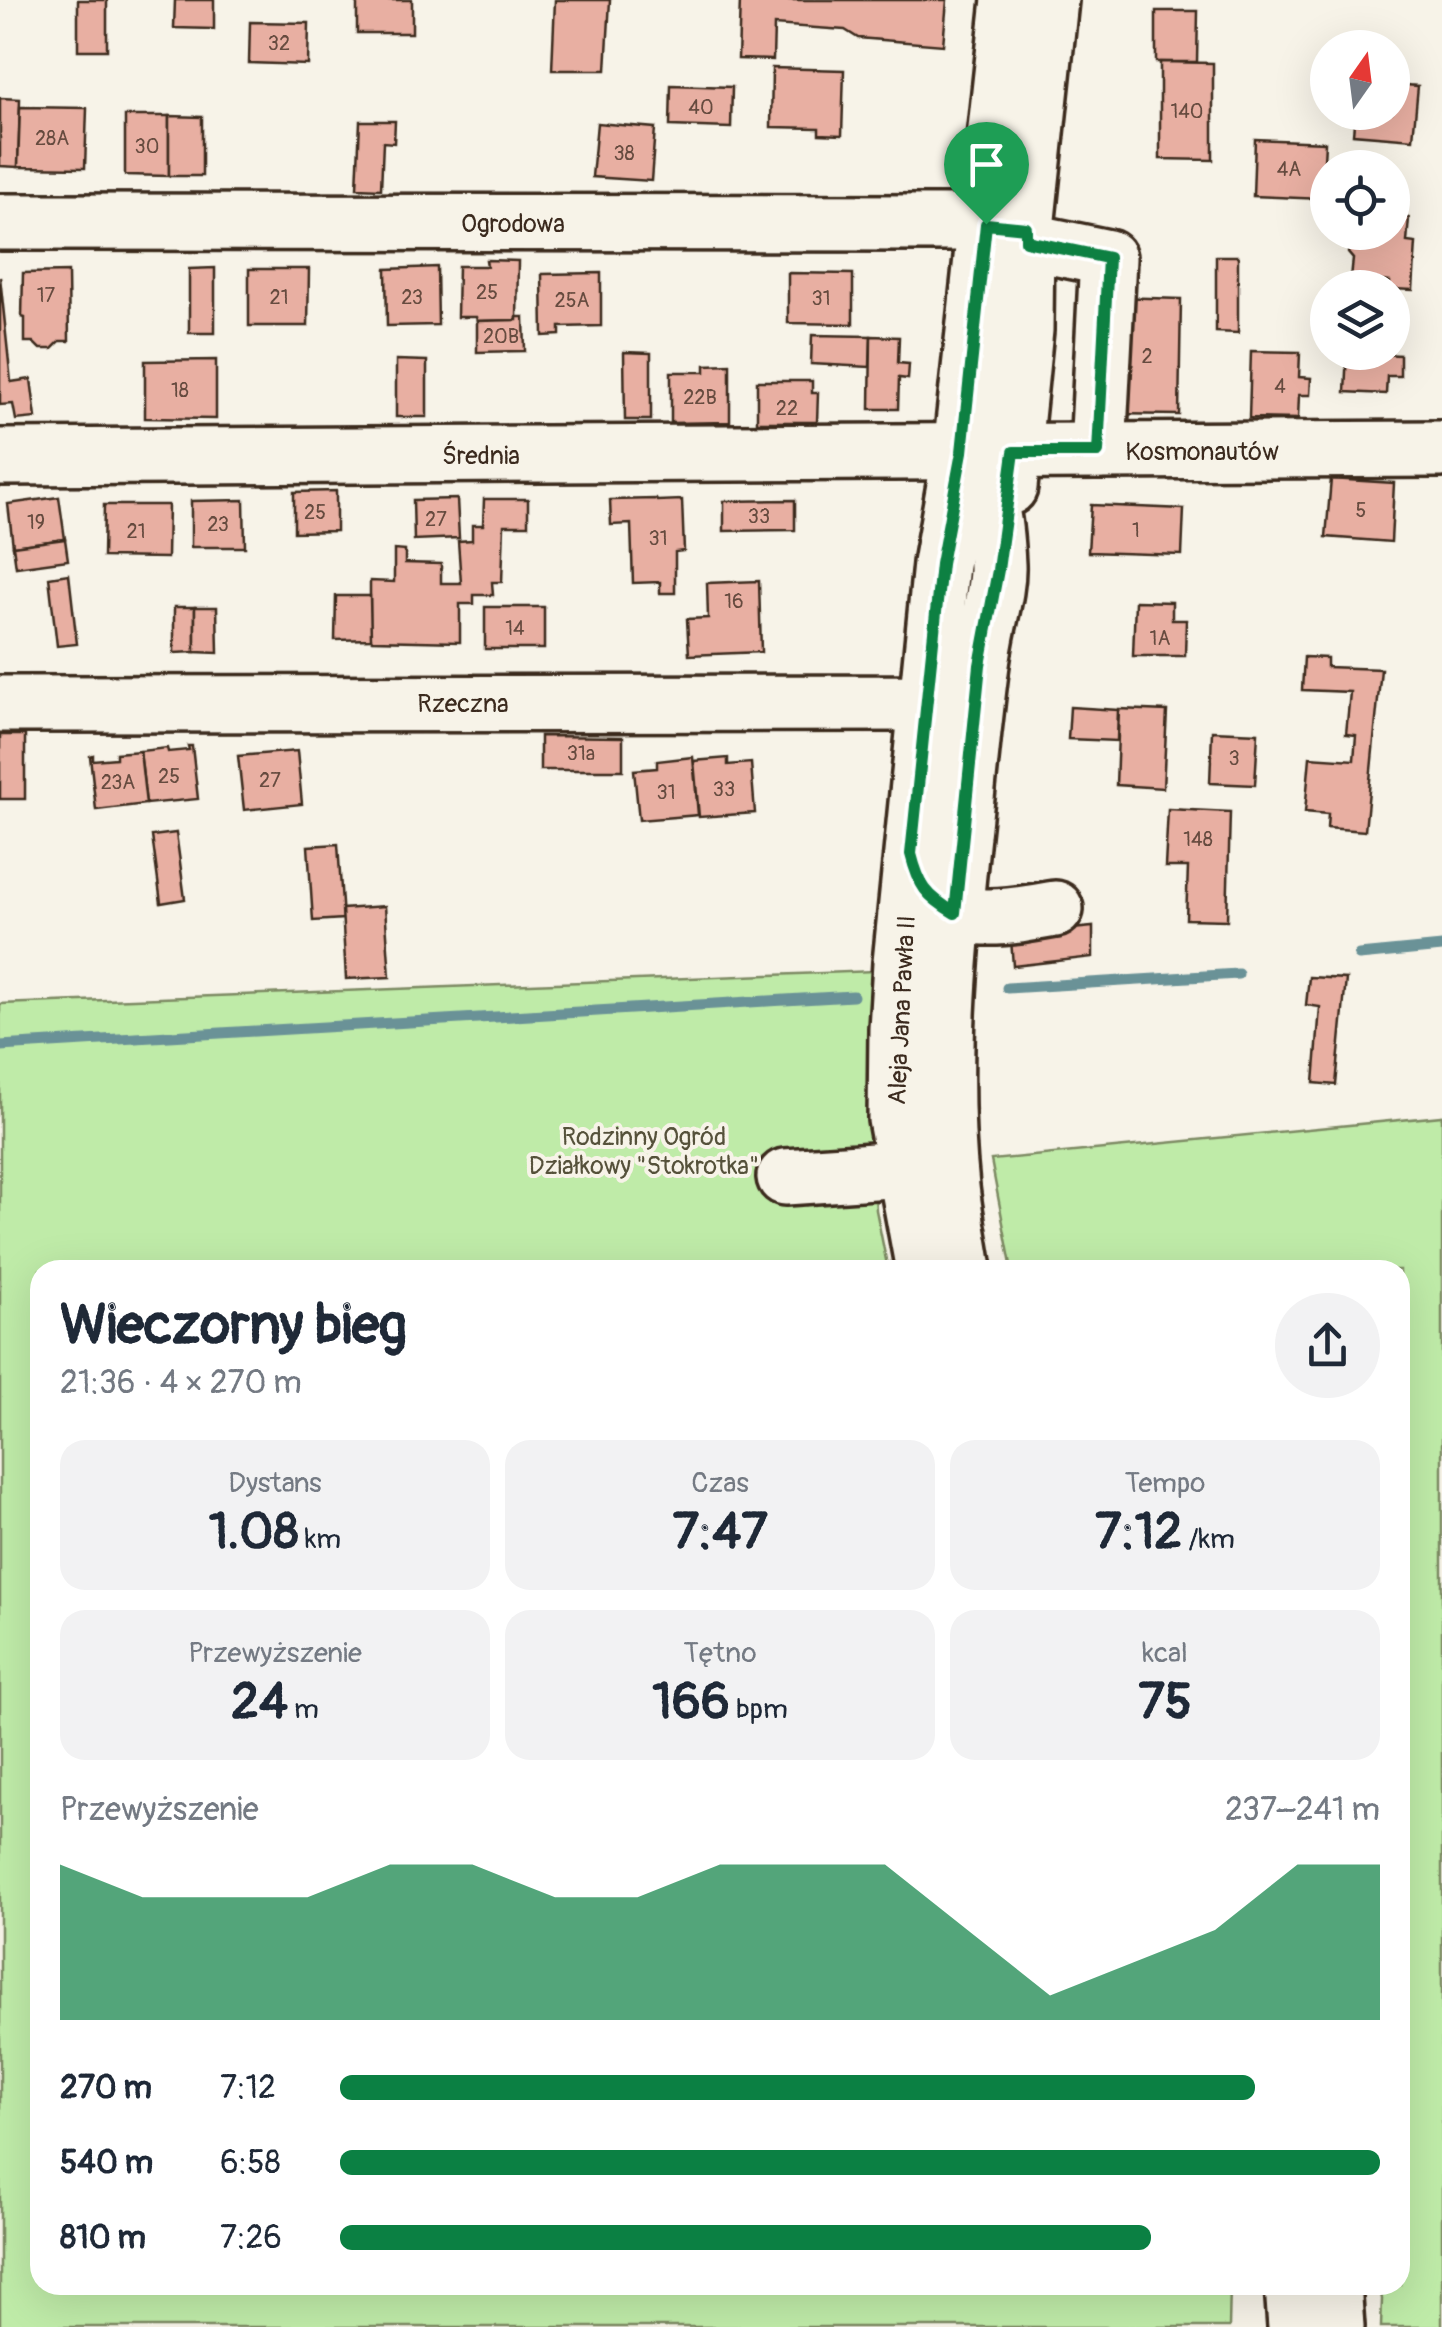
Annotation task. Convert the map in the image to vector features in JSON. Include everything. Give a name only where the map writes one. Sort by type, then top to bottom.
[{"type":"street","name":"Aleja Jana Pawła II","points":[[1010,0],[1013,231]]},
{"type":"street","name":"Aleja Jana Pawła II","points":[[922,1260],[896,1118],[897,1029],[926,702],[941,564],[988,452],[1013,231],[1050,0]]},
{"type":"street","name":"Ogrodowa","points":[[0,222],[1013,231],[1108,258],[1098,452]]},
{"type":"street","name":"Kosmonautów","points":[[988,452],[1442,450]]},
{"type":"street","name":"Aleja Jana Pawła II","points":[[962,1260],[951,1186],[947,1031],[980,665],[997,564],[990,500],[976,468],[988,452]]},
{"type":"street","name":"Średnia","points":[[0,457],[988,452]]},
{"type":"street","points":[[926,702],[948,696],[968,684],[980,665]]},
{"type":"street","name":"Rzeczna","points":[[0,704],[926,702]]},
{"type":"street","points":[[911,854],[917,876],[934,900],[955,913],[1006,918],[1055,909]]},
{"type":"street","points":[[785,1177],[904,1169]]},
{"type":"street","points":[[1294,2295],[1296,2327]]},
{"type":"street","points":[[1333,2295],[1336,2327]]},
{"type":"green space","name":"Rodzinny Ogród Działkowy \"Stokrotka\"","points":[[874,971],[869,1106],[876,1210],[886,1260],[30,1260],[30,2295],[1230,2295],[1229,2327],[0,2327],[0,1004]]},
{"type":"green space","points":[[1442,1116],[1442,2327],[1381,2327],[1381,2295],[1410,2295],[1410,1260],[1010,1260],[991,1160]]},
{"type":"building","points":[[78,0],[107,0],[107,50],[78,50]]},
{"type":"building","points":[[175,0],[214,0],[214,29],[174,28]]},
{"type":"building","points":[[357,0],[412,0],[412,33],[357,33]]},
{"type":"building","points":[[555,0],[610,0],[606,70],[552,70]]},
{"type":"building","points":[[740,0],[947,0],[943,45],[858,38],[845,30],[774,25],[773,60],[738,59]]},
{"type":"building","points":[[1156,11],[1198,11],[1197,62],[1156,62]]},
{"type":"building","points":[[250,22],[309,23],[308,65],[249,63]]},
{"type":"building","points":[[1160,62],[1213,63],[1213,160],[1160,159]]},
{"type":"building","points":[[772,68],[844,70],[842,135],[819,134],[819,128],[771,127]]},
{"type":"building","points":[[671,85],[732,87],[731,128],[670,126]]},
{"type":"building","points":[[1410,85],[1418,86],[1413,139],[1353,134],[1353,130],[1410,130]]},
{"type":"building","points":[[0,98],[20,99],[18,167],[0,166]]},
{"type":"building","points":[[20,107],[87,108],[85,168],[18,167]]},
{"type":"building","points":[[125,116],[169,116],[169,176],[125,175]]},
{"type":"building","points":[[169,116],[202,117],[202,176],[169,176]]},
{"type":"building","points":[[360,121],[395,121],[394,143],[383,142],[381,189],[357,188]]},
{"type":"building","points":[[597,123],[655,128],[651,181],[592,177]]},
{"type":"building","points":[[1255,139],[1325,142],[1325,150],[1310,150],[1310,198],[1253,196]]},
{"type":"building","points":[[1410,242],[1416,243],[1413,290],[1410,270],[1352,270],[1353,259],[1348,253],[1410,250]]},
{"type":"building","points":[[1216,256],[1238,256],[1238,333],[1216,332]]},
{"type":"building","points":[[486,260],[518,261],[517,320],[457,317],[458,266],[487,266]]},
{"type":"building","points":[[437,267],[438,325],[387,326],[386,269]]},
{"type":"building","points":[[215,268],[215,333],[189,333],[189,269]]},
{"type":"building","points":[[249,269],[309,269],[308,326],[249,326]]},
{"type":"building","points":[[68,272],[69,341],[60,341],[52,349],[40,349],[33,342],[25,342],[23,273]]},
{"type":"building","points":[[601,273],[601,326],[560,327],[560,335],[543,336],[542,274]]},
{"type":"building","points":[[788,273],[853,274],[853,324],[788,323]]},
{"type":"building","points":[[0,277],[11,382],[31,379],[36,418],[16,420],[13,404],[0,405]]},
{"type":"building","points":[[1115,297],[1181,299],[1179,415],[1113,414]]},
{"type":"building","points":[[524,317],[525,351],[477,352],[477,321]]},
{"type":"building","points":[[812,335],[871,336],[870,367],[811,364]]},
{"type":"building","points":[[871,336],[899,337],[898,363],[909,364],[908,379],[899,378],[898,409],[870,409]]},
{"type":"building","points":[[1251,351],[1300,352],[1299,377],[1311,378],[1310,395],[1299,395],[1298,419],[1249,418]]},
{"type":"building","points":[[624,352],[651,353],[651,420],[625,420]]},
{"type":"building","points":[[216,360],[216,419],[145,418],[145,361]]},
{"type":"building","points":[[396,360],[427,361],[427,417],[396,417]]},
{"type":"building","points":[[730,364],[730,422],[671,423],[671,372],[705,372],[705,365]]},
{"type":"building","points":[[1346,370],[1400,370],[1400,376],[1387,376],[1386,394],[1345,392]]},
{"type":"building","points":[[757,381],[812,381],[812,393],[818,393],[817,422],[757,422]]},
{"type":"building","points":[[1331,479],[1394,483],[1391,542],[1326,537]]},
{"type":"building","points":[[336,491],[336,531],[294,532],[294,492]]},
{"type":"building","points":[[59,497],[65,539],[13,546],[8,504]]},
{"type":"building","points":[[457,499],[459,538],[414,540],[413,500]]},
{"type":"building","points":[[484,499],[528,499],[528,525],[504,525],[502,582],[492,582],[493,595],[474,595],[474,604],[460,604],[460,642],[372,640],[370,581],[394,582],[394,550],[405,551],[405,563],[441,564],[441,583],[461,583],[458,541],[472,540],[472,525],[483,525]]},
{"type":"building","points":[[244,500],[245,547],[191,547],[191,501]]},
{"type":"building","points":[[610,500],[682,500],[684,551],[675,552],[675,593],[660,593],[660,582],[633,583],[631,524],[611,525]]},
{"type":"building","points":[[795,500],[795,530],[724,531],[724,501]]},
{"type":"building","points":[[104,505],[168,505],[167,558],[103,557]]},
{"type":"building","points":[[1091,505],[1184,509],[1182,555],[1088,552]]},
{"type":"building","points":[[65,539],[68,560],[16,567],[13,546]]},
{"type":"building","points":[[69,574],[77,644],[57,646],[49,577]]},
{"type":"building","points":[[759,581],[761,652],[689,655],[687,619],[708,618],[707,583]]},
{"type":"building","points":[[336,596],[370,596],[371,639],[335,640]]},
{"type":"building","points":[[1135,601],[1172,602],[1172,620],[1186,620],[1185,656],[1133,656]]},
{"type":"building","points":[[174,607],[195,607],[195,652],[174,653]]},
{"type":"building","points":[[195,607],[217,607],[218,653],[195,652]]},
{"type":"building","points":[[485,607],[544,607],[544,649],[485,649]]},
{"type":"building","points":[[1304,657],[1327,658],[1327,667],[1381,669],[1365,831],[1327,828],[1328,814],[1305,812],[1310,757],[1354,760],[1356,735],[1346,734],[1350,692],[1302,690]]},
{"type":"building","points":[[1070,707],[1118,710],[1117,741],[1068,739]]},
{"type":"building","points":[[1119,709],[1167,711],[1163,788],[1116,785]]},
{"type":"building","points":[[1212,731],[1258,733],[1255,785],[1210,783]]},
{"type":"building","points":[[0,735],[25,735],[25,799],[0,799]]},
{"type":"building","points":[[540,736],[623,737],[623,770],[540,770]]},
{"type":"building","points":[[188,746],[192,746],[198,799],[146,804],[140,751],[189,750]]},
{"type":"building","points":[[140,751],[146,804],[96,810],[90,756],[93,760],[116,758],[116,753]]},
{"type":"building","points":[[297,751],[302,804],[244,810],[238,756]]},
{"type":"building","points":[[693,757],[698,815],[639,820],[634,770],[657,768],[657,761]]},
{"type":"building","points":[[728,758],[728,765],[751,763],[755,813],[699,817],[694,761]]},
{"type":"building","points":[[1168,809],[1230,812],[1227,920],[1186,919],[1188,867],[1165,867]]},
{"type":"building","points":[[176,833],[185,899],[161,903],[152,836]]},
{"type":"building","points":[[338,844],[343,919],[313,921],[308,846]]},
{"type":"building","points":[[385,906],[390,977],[346,979],[342,909]]},
{"type":"building","points":[[1093,927],[1093,957],[1013,966],[1011,939]]},
{"type":"building","points":[[1309,977],[1346,979],[1336,1085],[1314,1083],[1320,1007],[1306,1005]]},
{"type":"waterway","points":[[1359,955],[1442,947]]},
{"type":"waterway","points":[[1007,988],[1238,974]]},
{"type":"waterway","points":[[0,1046],[853,996]]},
{"type":"route","points":[[986,224],[1026,228],[1026,241],[1108,258],[1098,452],[1014,452],[980,665],[955,913],[934,900],[917,876],[911,854],[941,564],[962,452],[986,224]]}]
